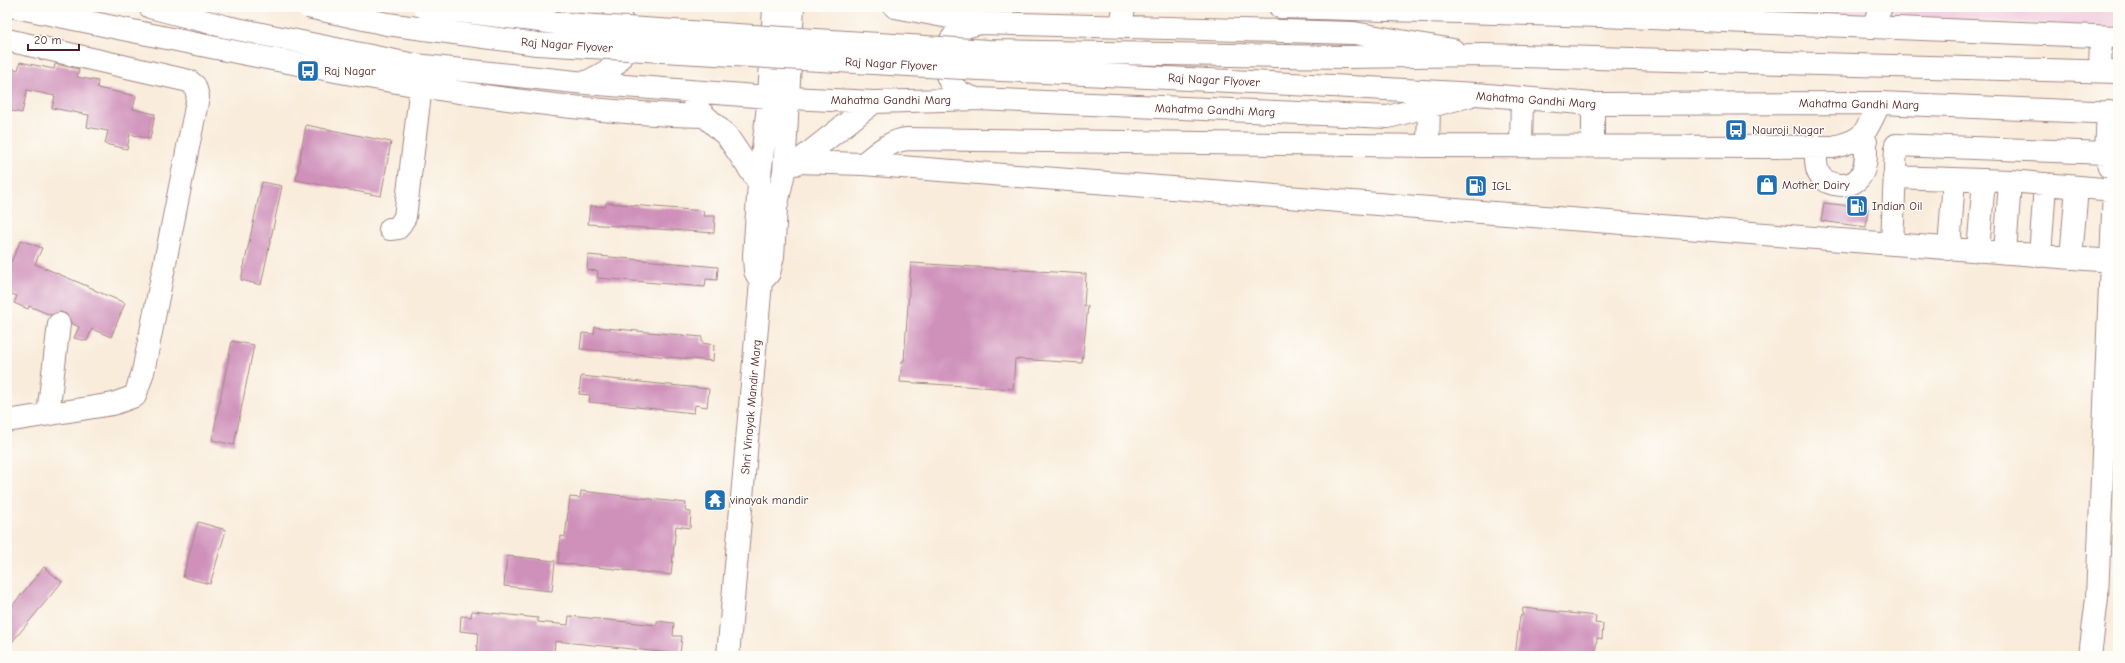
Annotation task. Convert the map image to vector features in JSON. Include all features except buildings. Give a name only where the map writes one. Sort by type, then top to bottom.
[{"type":"street","points":[[15,7],[363,77],[520,102],[672,115],[704,116]]},
{"type":"street","name":"Mahatma Gandhi Marg","points":[[150,7],[227,27],[415,65],[677,91],[779,97],[874,102],[978,99],[1388,117],[1476,94],[1593,104],[1880,103],[2113,113]]},
{"type":"street","name":"Raj Nagar Flyover","points":[[308,7],[387,24],[537,44],[972,69],[1476,94]]},
{"type":"street","name":"Raj Nagar Flyover","points":[[424,7],[565,24],[988,51],[1345,57],[1483,55]]},
{"type":"street","points":[[585,82],[611,68],[619,60],[624,48],[623,24],[620,15],[613,7]]},
{"type":"street","points":[[774,7],[779,97]]},
{"type":"street","points":[[761,282],[755,271],[754,256],[759,183],[779,97],[793,7]]},
{"type":"street","points":[[895,7],[981,23]]},
{"type":"street","points":[[978,99],[962,94],[951,83],[944,68],[945,52],[952,37],[965,27],[981,23],[1122,17],[1354,33],[1483,55],[2109,72],[2110,37],[1877,17],[1602,16],[1290,7]]},
{"type":"street","points":[[221,48],[227,27]]},
{"type":"street","points":[[7,40],[189,81],[195,86],[198,97],[143,372],[135,396],[113,404],[7,421]]},
{"type":"street","points":[[390,229],[398,228],[405,217],[421,86]]},
{"type":"street","points":[[677,91],[727,136],[759,183]]},
{"type":"street","name":"Shri Vinayak Mandir Marg","points":[[728,656],[761,282],[769,273],[774,256],[776,208],[790,167],[779,97]]},
{"type":"street","points":[[1521,145],[1522,98]]},
{"type":"street","points":[[790,167],[874,102]]},
{"type":"street","points":[[1816,147],[1817,171],[1822,178],[1828,183],[1850,184],[1858,178],[1864,168],[1861,137],[1880,103]]},
{"type":"street","points":[[1593,104],[1593,146]]},
{"type":"street","points":[[1428,146],[1429,106]]},
{"type":"street","points":[[2090,656],[2097,598],[2114,306],[2116,183],[2106,153],[2113,113]]},
{"type":"street","points":[[863,164],[897,140],[1428,146],[1521,145],[1816,147],[1833,147],[1861,142],[1896,145],[2106,153]]},
{"type":"street","points":[[1892,244],[1896,145]]},
{"type":"street","points":[[790,167],[863,164],[2071,258],[2114,268]]},
{"type":"street","points":[[1894,177],[2010,181],[2077,187],[2116,183]]},
{"type":"street","points":[[1949,249],[1954,179]]},
{"type":"street","points":[[1978,251],[1984,180]]},
{"type":"street","points":[[2005,253],[2010,181]]},
{"type":"street","points":[[2040,256],[2045,184]]},
{"type":"street","points":[[2071,258],[2077,187]]},
{"type":"street","points":[[48,414],[59,324]]},
{"type":"shaded area","points":[[1634,7],[2118,7],[2118,27],[1721,10]]},
{"type":"place","name":"Raj Nagar","points":[[308,71]]},
{"type":"place","name":"Nauroji Nagar","points":[[1736,130]]},
{"type":"place","name":"Mother Dairy","points":[[1767,185]]},
{"type":"place","name":"IGL","points":[[1476,186]]},
{"type":"place","name":"Indian Oil","points":[[1857,206]]},
{"type":"place","name":"vinayak mandir","points":[[715,500]]}]
